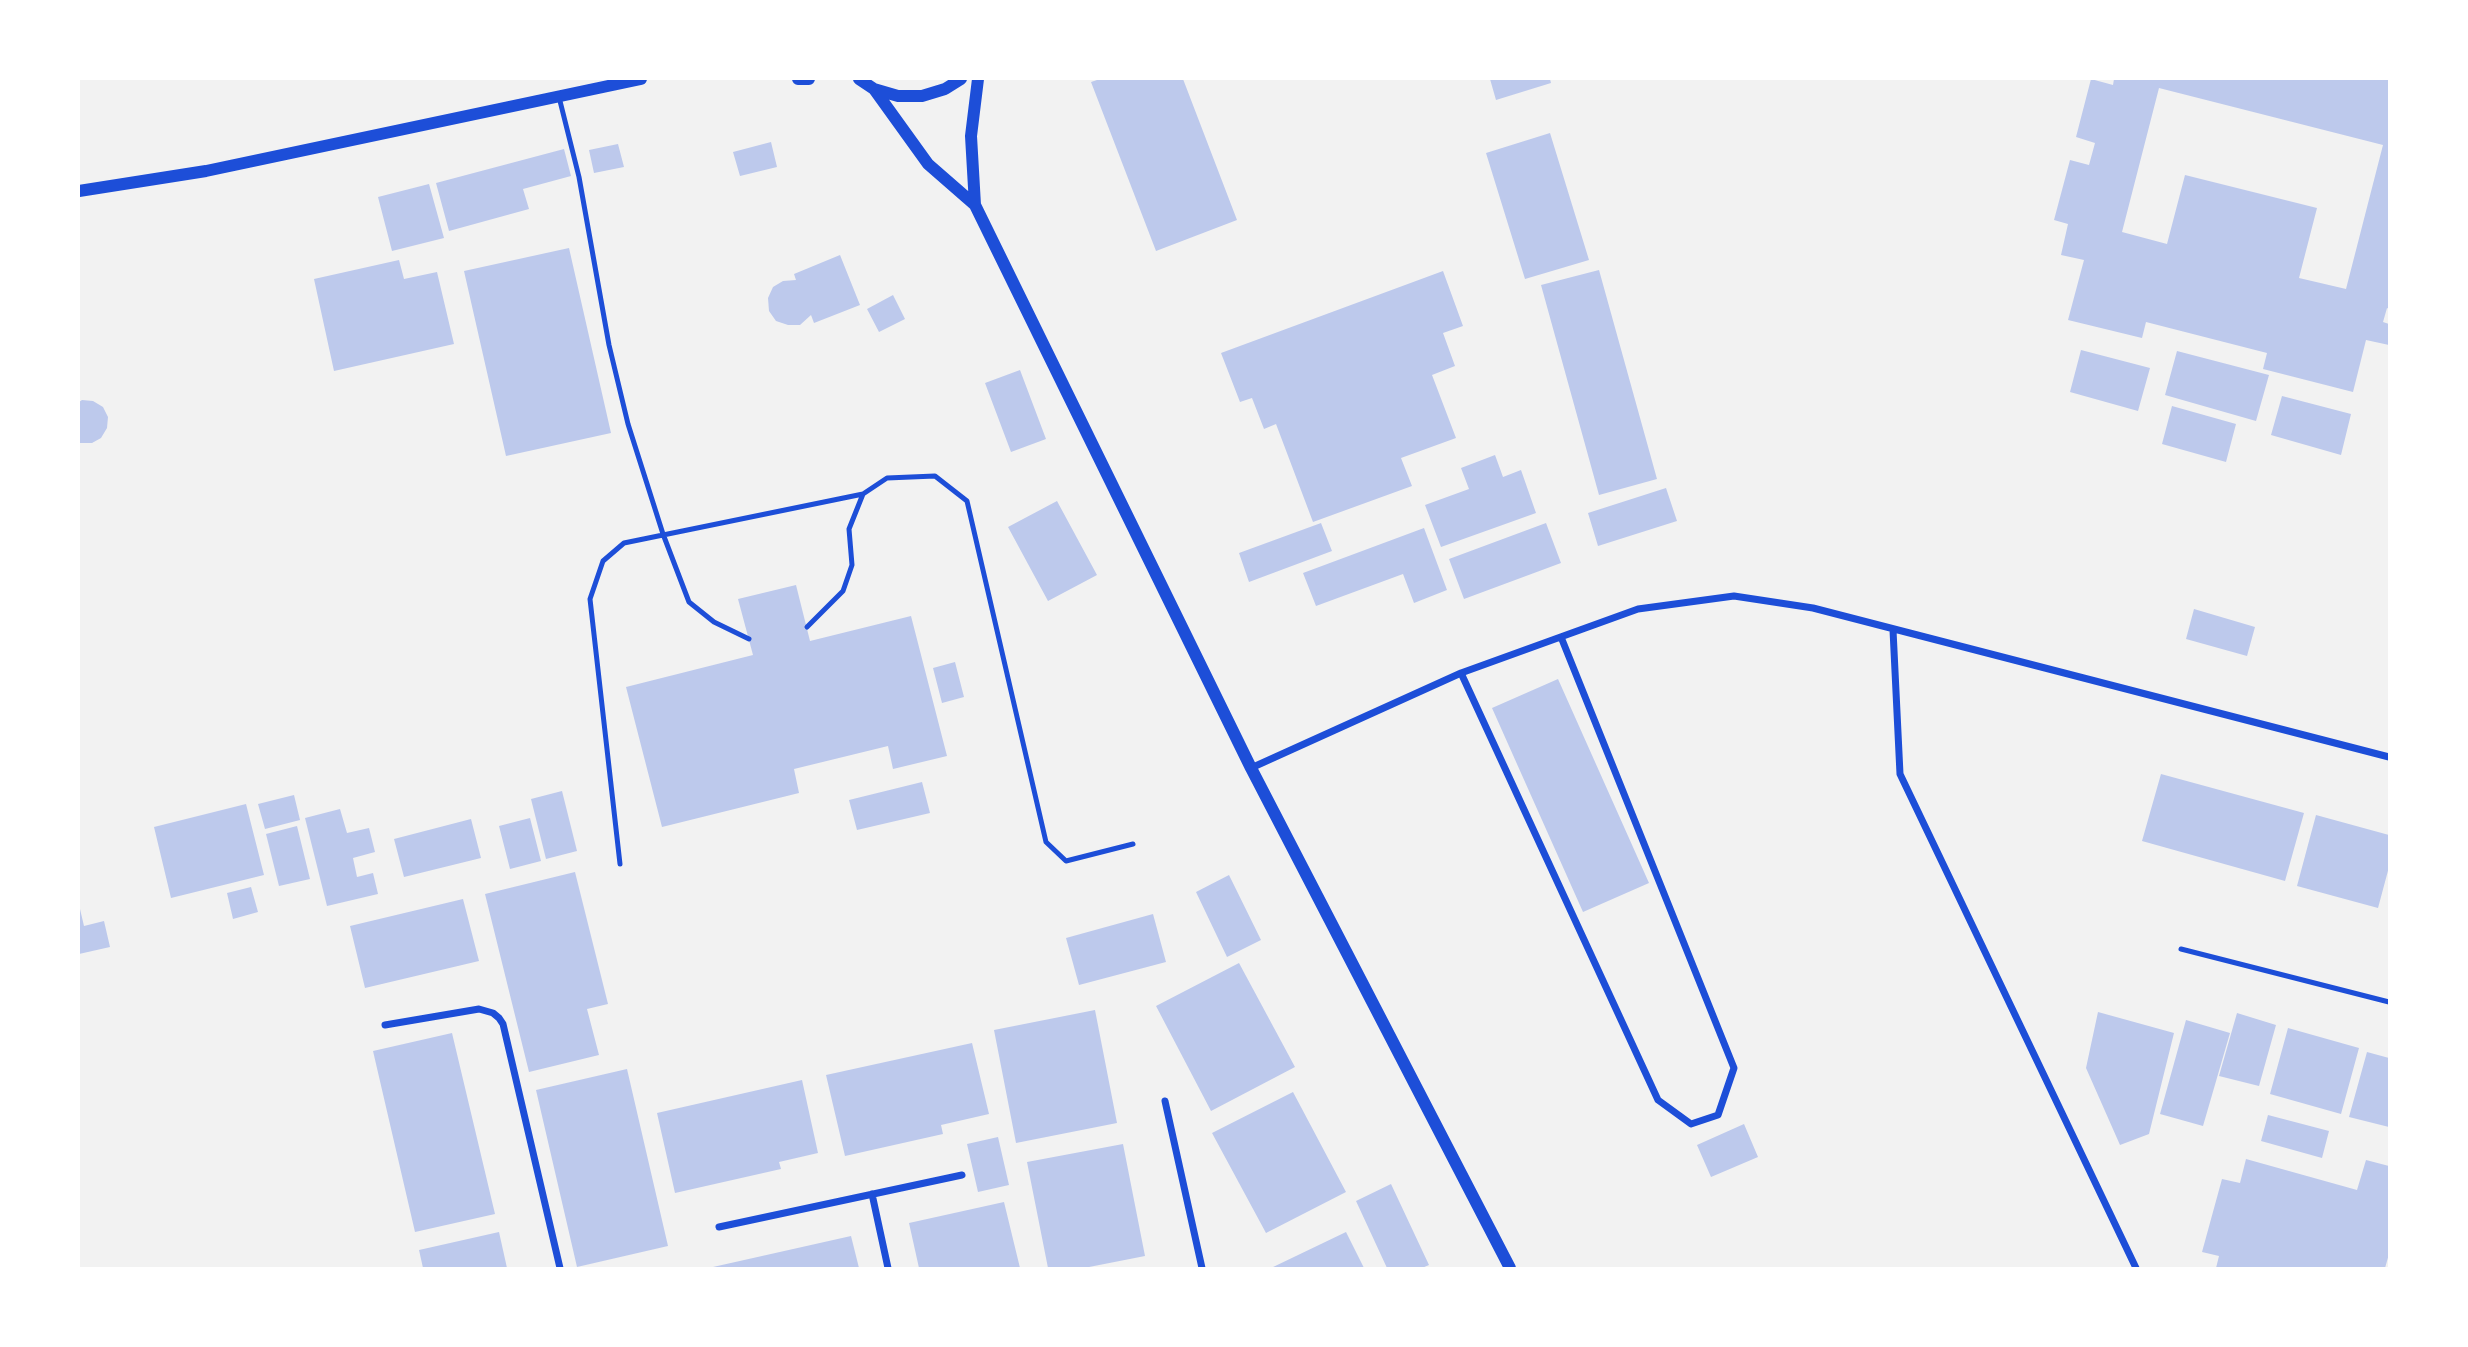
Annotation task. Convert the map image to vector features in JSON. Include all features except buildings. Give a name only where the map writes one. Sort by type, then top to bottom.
[{"type":"street","points":[[79,191],[206,171],[641,79]]},
{"type":"street","points":[[798,79],[809,79]]},
{"type":"street","points":[[859,79],[874,89],[898,96],[922,96],[945,89],[961,79]]},
{"type":"street","points":[[975,205],[971,136],[978,79]]},
{"type":"street","points":[[874,89],[928,164],[975,205],[1251,768],[1510,1268]]},
{"type":"street","points":[[1251,768],[1461,673],[1638,609],[1734,596],[1813,608],[2389,757]]},
{"type":"street","points":[[1893,630],[1900,774],[2136,1268]]},
{"type":"street","points":[[1461,673],[1658,1101],[1691,1124],[1718,1115],[1734,1068],[1561,637]]},
{"type":"street","points":[[385,1024],[479,1009],[499,1018],[503,1024],[560,1268]]},
{"type":"street","points":[[1165,1101],[1202,1268]]},
{"type":"street","points":[[719,1227],[962,1175]]},
{"type":"street","points":[[872,1194],[888,1268]]},
{"type":"lane","points":[[559,97],[579,177],[609,345],[628,424],[663,534],[689,601],[714,622],[749,639]]},
{"type":"lane","points":[[620,864],[590,599],[603,561],[624,543],[863,494],[887,478],[935,476],[967,501],[1046,842],[1066,861],[1133,844]]},
{"type":"lane","points":[[807,627],[843,591],[852,565],[849,529],[863,494]]},
{"type":"lane","points":[[2181,949],[2389,1002]]}]
